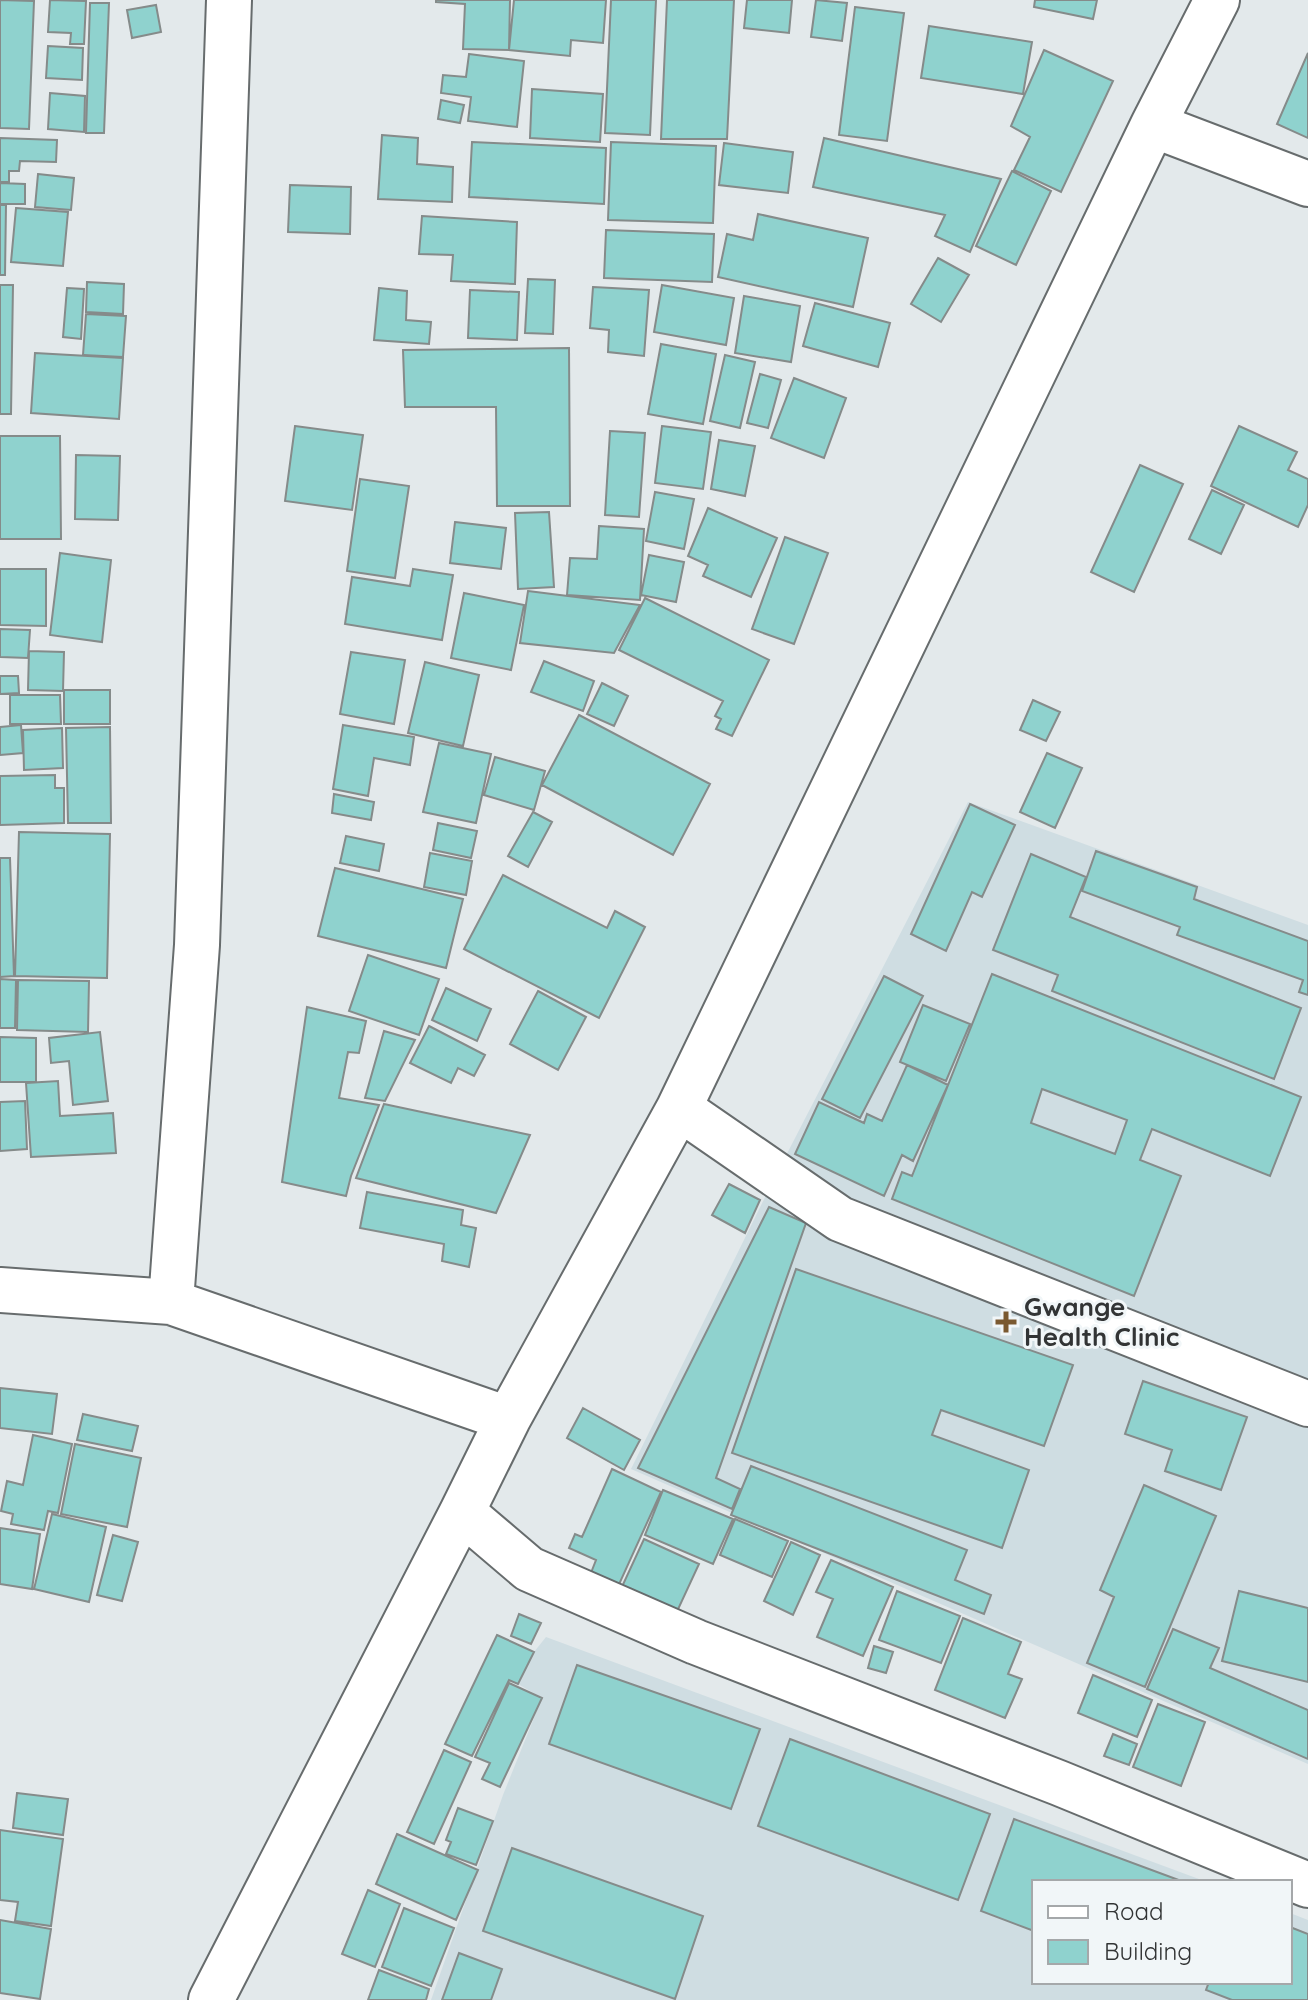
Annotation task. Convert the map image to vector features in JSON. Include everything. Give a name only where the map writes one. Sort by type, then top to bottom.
[{"type":"street","points":[[171,1302],[197,945],[229,0]]},
{"type":"street","points":[[211,2000],[508,1419],[679,1108],[1153,125],[1217,0]]},
{"type":"street","points":[[1153,125],[1308,184]]},
{"type":"street","points":[[679,1108],[840,1219],[1308,1404]]},
{"type":"street","points":[[0,1290],[171,1302],[508,1419]]},
{"type":"street","points":[[462,1512],[529,1569],[696,1642],[1059,1783],[1308,1885]]},
{"type":"shaded area","name":"Gwange Health Clinic","points":[[968,802],[1308,925],[1308,1764],[631,1469],[776,1175]]},
{"type":"shaded area","points":[[546,1637],[1202,1880],[1032,1880],[1032,1984],[1292,1984],[1292,1914],[1308,1920],[1308,2000],[431,2000],[503,1795],[542,1698],[518,1684],[534,1652]]},
{"type":"building","points":[[0,0],[34,1],[29,129],[0,128]]},
{"type":"building","points":[[50,0],[86,1],[84,44],[70,44],[71,33],[48,32]]},
{"type":"building","points":[[436,0],[510,0],[509,50],[463,49],[465,4]]},
{"type":"building","points":[[514,0],[606,0],[603,43],[571,40],[570,56],[509,50]]},
{"type":"building","points":[[611,0],[656,0],[650,135],[605,133]]},
{"type":"building","points":[[667,0],[734,0],[727,139],[661,139]]},
{"type":"building","points":[[747,0],[792,0],[789,33],[744,28]]},
{"type":"building","points":[[816,0],[847,3],[842,41],[811,37]]},
{"type":"building","points":[[1035,0],[1097,0],[1093,19],[1034,7]]},
{"type":"building","points":[[90,3],[109,3],[104,133],[86,133]]},
{"type":"building","points":[[156,5],[161,32],[132,38],[127,10]]},
{"type":"building","points":[[855,7],[904,13],[887,141],[839,135]]},
{"type":"building","points":[[929,26],[1032,42],[1023,94],[921,78]]},
{"type":"building","points":[[48,46],[83,48],[82,80],[46,78]]},
{"type":"building","points":[[1044,50],[1113,81],[1061,192],[1014,170],[1030,137],[1011,126]]},
{"type":"building","points":[[1308,53],[1308,138],[1277,124]]},
{"type":"building","points":[[469,54],[524,61],[517,127],[468,121],[471,97],[441,93],[443,75],[466,77]]},
{"type":"building","points":[[532,89],[603,94],[600,142],[530,138]]},
{"type":"building","points":[[50,93],[85,96],[84,132],[48,129]]},
{"type":"building","points":[[441,100],[464,105],[460,123],[438,119]]},
{"type":"building","points":[[382,135],[418,138],[417,164],[453,167],[452,202],[378,199]]},
{"type":"building","points":[[0,138],[57,140],[56,162],[20,161],[19,171],[9,171],[9,182],[0,182]]},
{"type":"building","points":[[824,138],[1001,179],[970,252],[935,236],[945,215],[813,187]]},
{"type":"building","points":[[472,142],[606,148],[604,204],[469,197]]},
{"type":"building","points":[[611,142],[716,146],[713,223],[608,220]]},
{"type":"building","points":[[724,143],[793,152],[788,193],[719,185]]},
{"type":"building","points":[[1012,171],[1051,191],[1016,265],[976,246]]},
{"type":"building","points":[[38,174],[74,178],[71,210],[35,207]]},
{"type":"building","points":[[0,183],[25,184],[25,204],[0,204]]},
{"type":"building","points":[[290,185],[351,187],[350,234],[288,232]]},
{"type":"building","points":[[0,205],[6,205],[5,275],[0,275]]},
{"type":"building","points":[[16,208],[68,212],[63,266],[11,262]]},
{"type":"building","points":[[758,214],[868,238],[853,307],[718,277],[727,234],[753,240]]},
{"type":"building","points":[[422,216],[517,222],[515,284],[451,281],[453,255],[419,254]]},
{"type":"building","points":[[606,230],[714,234],[712,282],[604,278]]},
{"type":"building","points":[[938,258],[969,275],[941,322],[911,304]]},
{"type":"building","points":[[528,279],[555,280],[553,334],[525,333]]},
{"type":"building","points":[[87,282],[124,284],[123,314],[86,312]]},
{"type":"building","points":[[0,285],[13,285],[11,414],[0,414]]},
{"type":"building","points":[[662,285],[734,298],[726,345],[654,332]]},
{"type":"building","points":[[593,287],[649,290],[644,356],[608,352],[609,330],[590,328]]},
{"type":"building","points":[[67,288],[84,289],[81,339],[63,337]]},
{"type":"building","points":[[379,288],[407,291],[406,320],[431,322],[429,344],[374,340]]},
{"type":"building","points":[[470,290],[519,292],[517,340],[468,338]]},
{"type":"building","points":[[744,296],[800,306],[791,362],[735,353]]},
{"type":"building","points":[[815,303],[890,323],[878,367],[803,346]]},
{"type":"building","points":[[86,314],[126,316],[123,357],[83,355]]},
{"type":"building","points":[[661,344],[716,354],[703,424],[648,414]]},
{"type":"building","points":[[569,348],[570,506],[497,506],[496,407],[405,407],[403,350]]},
{"type":"building","points":[[35,353],[123,358],[119,419],[31,413]]},
{"type":"building","points":[[725,355],[755,362],[740,428],[710,421]]},
{"type":"building","points":[[760,374],[781,380],[768,428],[747,423]]},
{"type":"building","points":[[794,378],[846,398],[824,458],[771,438]]},
{"type":"building","points":[[295,426],[363,435],[352,510],[285,501]]},
{"type":"building","points":[[662,426],[711,432],[703,489],[655,483]]},
{"type":"building","points":[[1239,426],[1297,452],[1288,470],[1308,479],[1308,505],[1298,527],[1211,486]]},
{"type":"building","points":[[610,431],[645,433],[639,517],[605,515]]},
{"type":"building","points":[[0,436],[60,436],[61,539],[0,539]]},
{"type":"building","points":[[719,440],[755,446],[745,496],[711,489]]},
{"type":"building","points":[[76,455],[120,456],[118,520],[75,519]]},
{"type":"building","points":[[1140,465],[1183,484],[1134,592],[1091,572]]},
{"type":"building","points":[[360,479],[409,486],[395,578],[347,571]]},
{"type":"building","points":[[1212,490],[1244,505],[1221,554],[1189,539]]},
{"type":"building","points":[[655,492],[694,499],[684,549],[646,541]]},
{"type":"building","points":[[708,508],[777,538],[751,597],[703,576],[708,565],[688,556]]},
{"type":"building","points":[[549,512],[554,587],[518,589],[515,513]]},
{"type":"building","points":[[455,522],[506,528],[501,569],[450,563]]},
{"type":"building","points":[[599,526],[644,529],[640,600],[567,595],[570,558],[597,559]]},
{"type":"building","points":[[785,537],[828,553],[794,644],[752,629]]},
{"type":"building","points":[[60,553],[111,560],[102,642],[50,635]]},
{"type":"building","points":[[649,555],[684,562],[676,602],[641,595]]},
{"type":"building","points":[[0,569],[46,569],[46,626],[0,625]]},
{"type":"building","points":[[413,569],[453,575],[442,640],[345,624],[352,577],[410,586]]},
{"type":"building","points":[[528,591],[640,605],[614,653],[520,643]]},
{"type":"building","points":[[464,593],[524,605],[511,670],[451,658]]},
{"type":"building","points":[[645,598],[769,660],[732,736],[716,729],[721,719],[715,716],[723,701],[619,650]]},
{"type":"building","points":[[0,629],[30,630],[28,658],[0,657]]},
{"type":"building","points":[[29,651],[64,652],[63,691],[28,690]]},
{"type":"building","points":[[351,652],[405,660],[394,724],[340,714]]},
{"type":"building","points":[[544,661],[594,681],[583,711],[531,692]]},
{"type":"building","points":[[425,662],[479,675],[463,746],[408,733]]},
{"type":"building","points":[[0,676],[18,676],[19,693],[0,694]]},
{"type":"building","points":[[602,683],[628,696],[614,726],[587,714]]},
{"type":"building","points":[[64,690],[110,690],[110,724],[64,724]]},
{"type":"building","points":[[10,695],[60,695],[61,724],[10,724]]},
{"type":"building","points":[[1033,700],[1060,712],[1046,741],[1020,730]]},
{"type":"building","points":[[579,715],[710,784],[673,855],[542,785]]},
{"type":"building","points":[[21,725],[23,753],[0,755],[0,727]]},
{"type":"building","points":[[343,725],[414,737],[410,765],[374,758],[368,796],[333,789]]},
{"type":"building","points":[[110,727],[111,823],[68,823],[66,728]]},
{"type":"building","points":[[62,728],[63,768],[24,770],[23,730]]},
{"type":"building","points":[[439,743],[491,754],[476,823],[423,812]]},
{"type":"building","points":[[1047,753],[1082,768],[1055,828],[1020,812]]},
{"type":"building","points":[[495,757],[545,771],[534,810],[484,795]]},
{"type":"building","points":[[55,775],[55,788],[64,788],[64,823],[0,825],[0,776]]},
{"type":"building","points":[[334,794],[374,802],[371,820],[332,813]]},
{"type":"building","points":[[970,804],[1015,825],[982,897],[972,892],[946,951],[911,934]]},
{"type":"building","points":[[533,812],[552,822],[528,867],[508,856]]},
{"type":"building","points":[[438,823],[477,831],[471,858],[433,850]]},
{"type":"building","points":[[19,832],[110,834],[107,978],[15,976]]},
{"type":"building","points":[[346,836],[384,844],[379,871],[340,863]]},
{"type":"building","points":[[1096,851],[1197,887],[1194,899],[1308,941],[1308,995],[1299,992],[1303,980],[1177,935],[1180,927],[1082,891]]},
{"type":"building","points":[[430,853],[472,861],[466,895],[424,887]]},
{"type":"building","points":[[1031,854],[1086,877],[1070,917],[1301,1008],[1274,1079],[1052,991],[1058,975],[993,950]]},
{"type":"building","points":[[0,858],[10,858],[14,976],[0,977]]},
{"type":"building","points":[[335,868],[463,899],[446,968],[318,936]]},
{"type":"building","points":[[503,875],[607,928],[615,911],[645,927],[599,1018],[464,949]]},
{"type":"building","points":[[368,955],[439,979],[419,1035],[349,1011]]},
{"type":"building","points":[[992,974],[1301,1097],[1270,1176],[1152,1129],[1140,1160],[1181,1176],[1134,1296],[892,1199],[902,1172],[912,1176]],"holes":[[[1042,1089],[1127,1120],[1115,1154],[1031,1123]]]},
{"type":"building","points":[[884,976],[923,996],[860,1118],[822,1099]]},
{"type":"building","points":[[0,979],[16,980],[15,1028],[0,1028]]},
{"type":"building","points":[[18,980],[89,981],[88,1032],[17,1030]]},
{"type":"building","points":[[446,988],[491,1009],[477,1041],[432,1020]]},
{"type":"building","points":[[538,991],[586,1017],[558,1070],[510,1044]]},
{"type":"building","points":[[923,1005],[970,1024],[946,1081],[900,1062]]},
{"type":"building","points":[[307,1007],[366,1021],[359,1053],[348,1052],[339,1098],[379,1105],[346,1196],[282,1182]]},
{"type":"building","points":[[429,1026],[485,1055],[474,1076],[458,1068],[451,1083],[410,1063]]},
{"type":"building","points":[[384,1031],[415,1040],[385,1101],[365,1098]]},
{"type":"building","points":[[100,1032],[108,1101],[73,1105],[69,1061],[51,1063],[49,1038]]},
{"type":"building","points":[[0,1037],[36,1038],[36,1082],[0,1082]]},
{"type":"building","points":[[907,1065],[948,1085],[913,1161],[902,1155],[884,1196],[795,1154],[819,1102],[864,1123],[867,1114],[882,1121]]},
{"type":"building","points":[[58,1081],[60,1116],[113,1113],[116,1153],[31,1157],[26,1083]]},
{"type":"building","points":[[25,1101],[27,1149],[0,1151],[0,1102]]},
{"type":"building","points":[[384,1104],[530,1135],[496,1213],[356,1178]]},
{"type":"building","points":[[729,1184],[760,1200],[745,1233],[712,1215]]},
{"type":"building","points":[[367,1192],[463,1210],[461,1225],[476,1228],[469,1267],[442,1261],[444,1244],[360,1228]]},
{"type":"building","points":[[769,1207],[806,1223],[716,1478],[740,1489],[732,1509],[638,1468]]},
{"type":"building","points":[[796,1269],[1073,1365],[1044,1446],[941,1410],[932,1435],[1029,1470],[1002,1548],[732,1453]]},
{"type":"building","points":[[1143,1381],[1247,1417],[1221,1490],[1165,1471],[1172,1450],[1125,1434]]},
{"type":"building","points":[[0,1388],[57,1394],[52,1434],[0,1428]]},
{"type":"building","points":[[583,1408],[640,1440],[624,1470],[567,1438]]},
{"type":"building","points":[[83,1414],[138,1426],[132,1451],[77,1440]]},
{"type":"building","points":[[33,1435],[72,1444],[58,1513],[48,1511],[44,1530],[11,1524],[13,1514],[1,1511],[7,1481],[23,1485]]},
{"type":"building","points":[[75,1444],[141,1458],[127,1527],[61,1514]]},
{"type":"building","points":[[751,1466],[967,1550],[955,1580],[991,1595],[984,1614],[731,1515]]},
{"type":"building","points":[[612,1469],[661,1492],[616,1591],[589,1578],[596,1560],[569,1548],[575,1534],[582,1537]]},
{"type":"building","points":[[1144,1485],[1216,1516],[1145,1687],[1087,1663],[1114,1597],[1100,1590]]},
{"type":"building","points":[[663,1490],[733,1519],[713,1564],[645,1535]]},
{"type":"building","points":[[52,1514],[106,1527],[89,1602],[34,1589]]},
{"type":"building","points":[[735,1519],[788,1541],[772,1577],[720,1555]]},
{"type":"building","points":[[0,1528],[40,1534],[32,1589],[0,1584]]},
{"type":"building","points":[[113,1535],[138,1542],[122,1601],[97,1595]]},
{"type":"building","points":[[644,1539],[699,1564],[674,1618],[620,1591]]},
{"type":"building","points":[[791,1542],[820,1555],[793,1615],[764,1601]]},
{"type":"building","points":[[831,1560],[893,1587],[863,1656],[817,1637],[833,1599],[816,1592]]},
{"type":"building","points":[[897,1591],[960,1616],[941,1663],[879,1640]]},
{"type":"building","points":[[1239,1591],[1308,1608],[1308,1682],[1222,1661]]},
{"type":"building","points":[[519,1614],[541,1623],[531,1644],[511,1636]]},
{"type":"building","points":[[963,1618],[1021,1642],[1008,1674],[1022,1679],[1005,1718],[935,1690]]},
{"type":"building","points":[[1173,1629],[1219,1648],[1210,1668],[1308,1710],[1308,1759],[1147,1689]]},
{"type":"building","points":[[497,1635],[534,1652],[518,1684],[509,1680],[472,1756],[445,1744]]},
{"type":"building","points":[[874,1646],[893,1652],[886,1673],[868,1668]]},
{"type":"building","points":[[577,1665],[760,1729],[731,1809],[549,1744]]},
{"type":"building","points":[[1093,1675],[1152,1700],[1137,1737],[1078,1713]]},
{"type":"building","points":[[509,1683],[542,1698],[500,1787],[482,1779],[490,1763],[475,1757]]},
{"type":"building","points":[[1158,1704],[1205,1722],[1181,1786],[1133,1767]]},
{"type":"building","points":[[1113,1734],[1137,1744],[1129,1765],[1104,1756]]},
{"type":"building","points":[[790,1739],[990,1814],[958,1900],[758,1826]]},
{"type":"building","points":[[444,1750],[471,1762],[434,1844],[407,1832]]},
{"type":"building","points":[[17,1793],[68,1799],[63,1835],[13,1828]]},
{"type":"building","points":[[458,1808],[493,1821],[476,1865],[446,1854],[451,1842],[446,1840]]},
{"type":"building","points":[[1014,1819],[1179,1880],[1032,1880],[1032,1930],[981,1911]]},
{"type":"building","points":[[0,1830],[63,1839],[51,1926],[15,1921],[18,1902],[0,1900]]},
{"type":"building","points":[[397,1834],[478,1870],[456,1920],[376,1884]]},
{"type":"building","points":[[512,1848],[703,1916],[675,1999],[483,1931]]},
{"type":"building","points":[[368,1890],[400,1904],[375,1967],[342,1954]]},
{"type":"building","points":[[404,1908],[454,1928],[431,1986],[382,1967]]},
{"type":"building","points":[[0,1920],[51,1929],[40,1999],[0,1993]]},
{"type":"building","points":[[1292,1928],[1308,1934],[1308,2000],[1232,2000],[1206,1990],[1208,1984],[1292,1984]]},
{"type":"building","points":[[459,1953],[502,1969],[491,2000],[442,2000]]},
{"type":"building","points":[[379,1970],[429,1989],[426,2000],[368,2000]]},
{"type":"place","name":"Gwange Health Clinic","points":[[1006,1322]]}]
